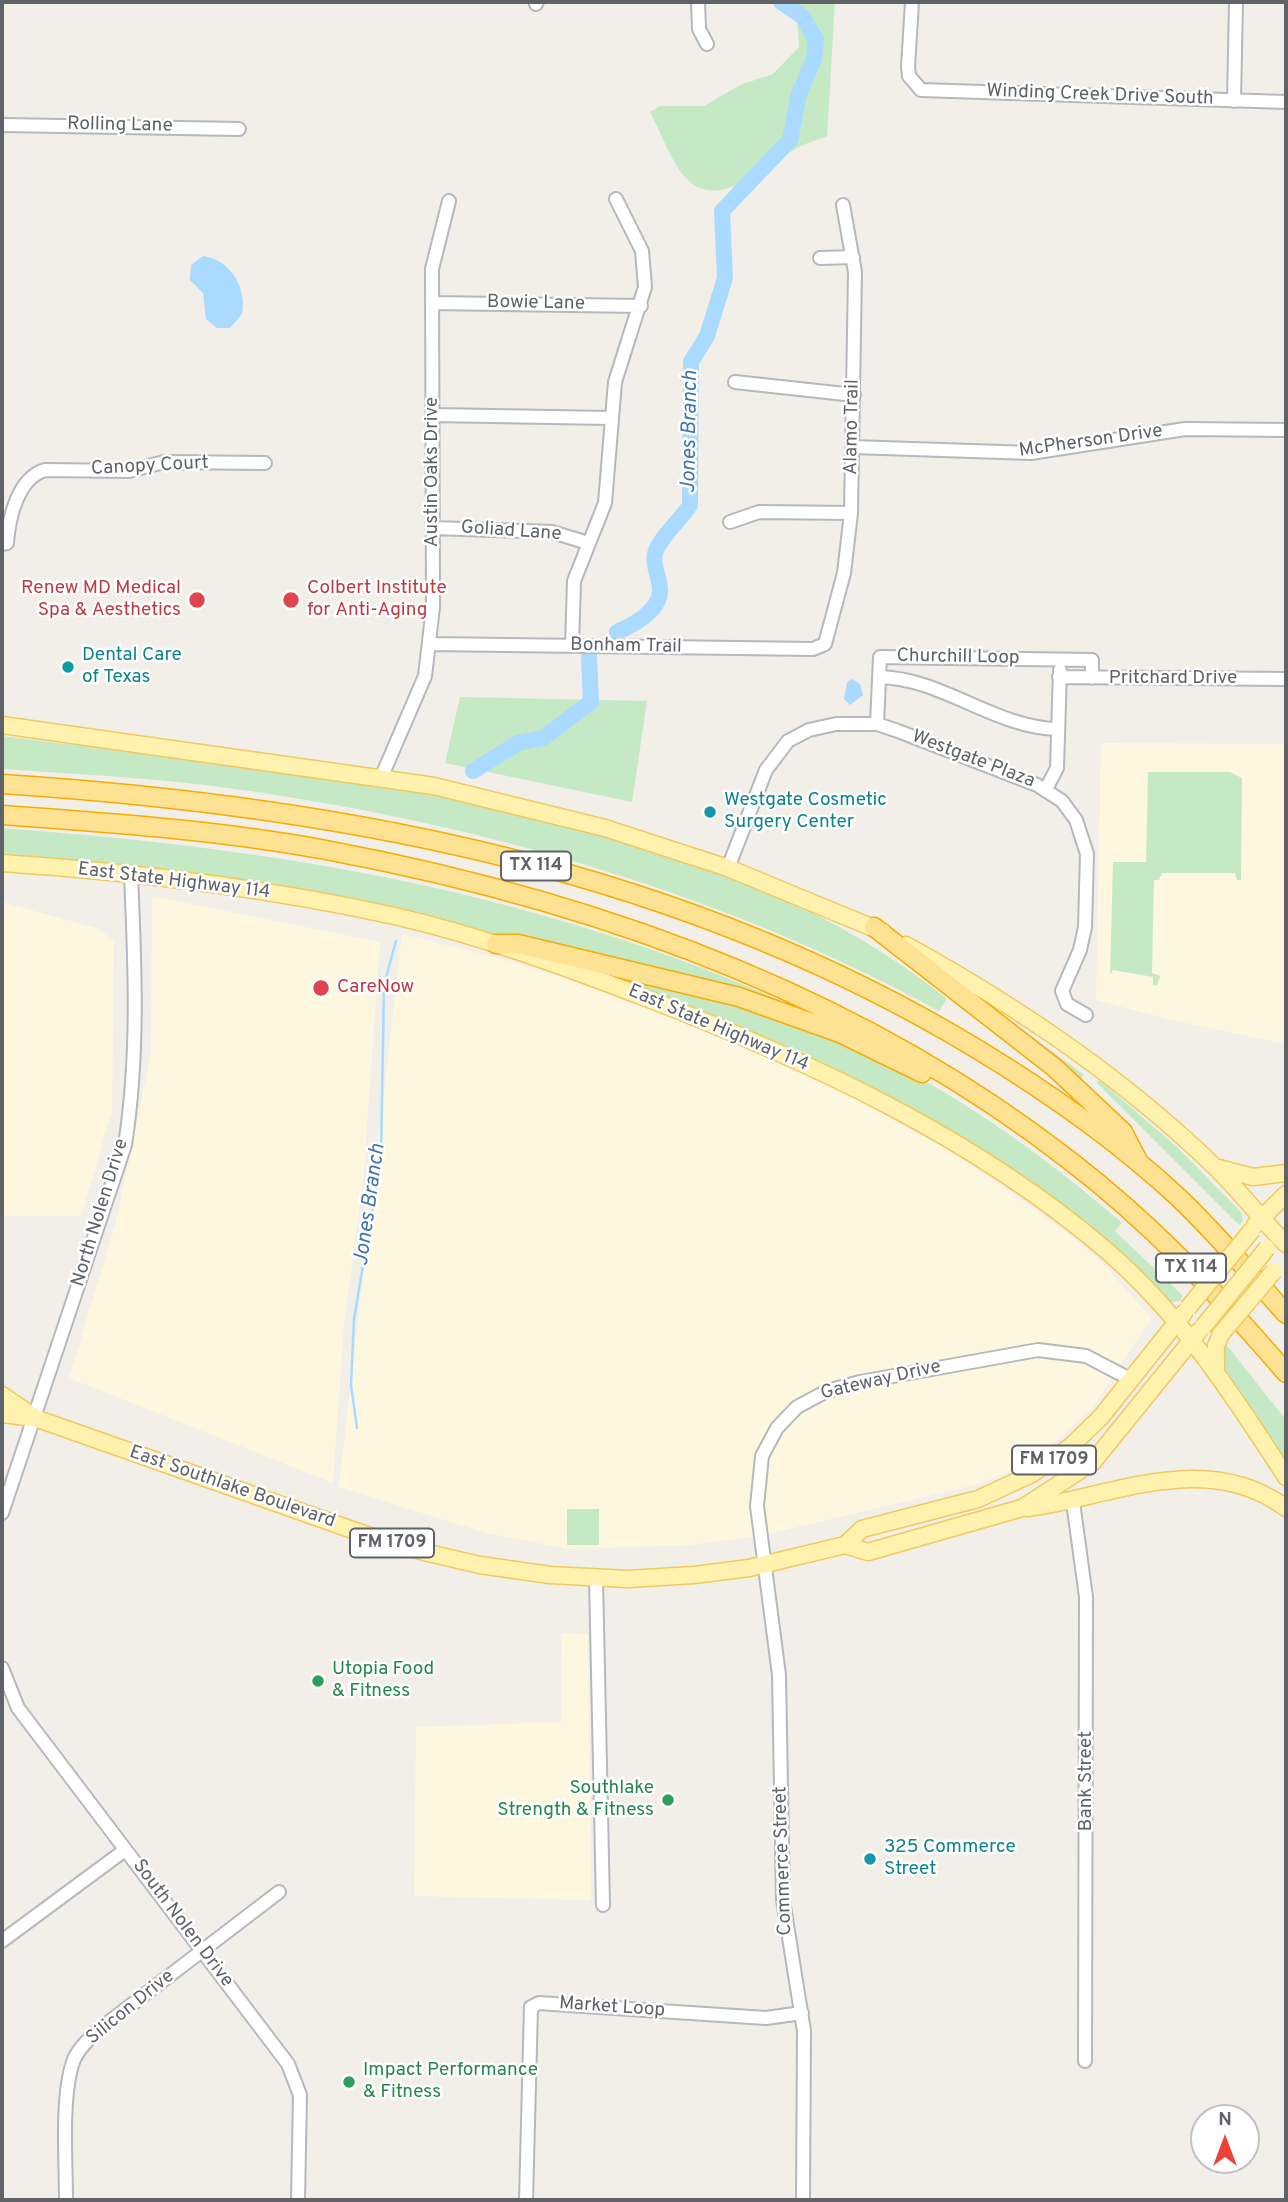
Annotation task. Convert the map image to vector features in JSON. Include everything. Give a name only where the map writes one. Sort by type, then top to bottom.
[{"type":"highway","name":"TX 114","points":[[2,784],[195,799],[417,835],[593,881],[680,909],[833,972],[947,1032],[1074,1113],[1142,1167],[1203,1222],[1286,1314]]},
{"type":"highway","name":"TX 114","points":[[2,815],[146,826],[324,850],[494,886],[615,922],[766,979],[889,1040],[1017,1121],[1068,1159],[1168,1245],[1286,1373]]},
{"type":"highway","points":[[874,927],[1055,1068],[1123,1132],[1142,1167]]},
{"type":"highway","points":[[496,944],[518,944],[596,965],[695,986],[788,1014],[875,1048],[940,1083],[1047,1153],[1068,1159]]},
{"type":"main road","points":[[2,725],[434,786],[605,828],[728,868],[874,927],[1021,1012],[1110,1076],[1215,1167],[1256,1225],[1279,1239]]},
{"type":"main road","name":"East State Highway 114","points":[[2,863],[131,875],[320,901],[403,918],[496,944],[596,979],[755,1041],[881,1102],[962,1147],[1108,1252],[1183,1314],[1198,1332],[1216,1370],[1286,1477]]},
{"type":"main road","points":[[1215,1167],[1253,1177],[1286,1172]]},
{"type":"main road","name":"East Southlake Boulevard","points":[[2,1414],[35,1418],[367,1535],[480,1565],[596,1578],[694,1576],[765,1564],[845,1545],[862,1529],[978,1499],[1032,1474],[1071,1446],[1101,1417],[1256,1225],[1286,1194]]},
{"type":"main road","name":"FM 1709","points":[[1198,1332],[1279,1239]]},
{"type":"main road","points":[[1216,1370],[1216,1346],[1221,1334],[1280,1270]]},
{"type":"main road","name":"East Southlake Boulevard","points":[[845,1545],[868,1552],[1022,1508],[1093,1462],[1198,1332]]},
{"type":"main road","name":"East Southlake Boulevard","points":[[2,1395],[35,1418]]},
{"type":"main road","points":[[1073,1502],[1078,1483],[1093,1462]]},
{"type":"main road","points":[[1022,1508],[1073,1502],[1125,1486],[1176,1477],[1215,1479],[1257,1490],[1286,1508]]},
{"type":"street","points":[[698,2],[699,29],[707,44]]},
{"type":"street","name":"Winding Creek Drive South","points":[[912,2],[908,67],[916,86],[930,91],[1286,102]]},
{"type":"street","points":[[1234,101],[1236,2]]},
{"type":"street","name":"Rolling Lane","points":[[2,125],[239,129]]},
{"type":"street","points":[[572,646],[575,581],[605,503],[615,382],[645,287],[642,251],[616,199]]},
{"type":"street","name":"Austin Oaks Drive","points":[[381,778],[417,701],[430,644],[433,528],[433,256],[449,201]]},
{"type":"street","name":"Alamo Trail","points":[[822,646],[831,628],[844,572],[852,513],[853,257],[843,205]]},
{"type":"street","points":[[820,258],[853,257]]},
{"type":"street","name":"Bowie Lane","points":[[432,303],[641,306]]},
{"type":"street","points":[[735,382],[854,395]]},
{"type":"street","points":[[433,415],[610,418]]},
{"type":"street","name":"McPherson Drive","points":[[853,447],[1031,453],[1185,429],[1286,430]]},
{"type":"street","name":"Canopy Court","points":[[2,544],[7,543],[24,483],[31,474],[45,470],[129,471],[164,462],[265,463]]},
{"type":"street","points":[[730,522],[760,512],[852,513]]},
{"type":"street","name":"Goliad Lane","points":[[433,528],[552,532],[588,543]]},
{"type":"street","name":"Bonham Trail","points":[[430,644],[813,649],[822,646]]},
{"type":"street","name":"Churchill Loop","points":[[877,724],[880,657],[1092,660],[1092,678]]},
{"type":"street","points":[[1046,789],[1057,768],[1060,660]]},
{"type":"street","points":[[879,677],[905,678],[1034,727],[1058,729]]},
{"type":"street","name":"Pritchard Drive","points":[[1059,677],[1286,679]]},
{"type":"street","name":"Westgate Plaza","points":[[728,868],[766,770],[788,741],[822,726],[877,724],[1046,789],[1070,811],[1086,847],[1084,934],[1062,991],[1067,1004],[1086,1015]]},
{"type":"street","name":"North Nolen Drive","points":[[35,1418],[125,1145],[133,1091],[136,1000],[131,875]]},
{"type":"street","name":"Gateway Drive","points":[[765,1564],[757,1506],[762,1456],[777,1427],[811,1398],[860,1382],[1038,1350],[1086,1356],[1130,1379]]},
{"type":"street","points":[[2,1513],[35,1418]]},
{"type":"street","name":"Bank Street","points":[[1073,1502],[1086,1597],[1085,2061]]},
{"type":"street","name":"Commerce Street","points":[[765,1564],[779,1675],[783,1900],[789,1955],[802,2013],[803,2200]]},
{"type":"street","points":[[596,1578],[603,1905]]},
{"type":"street","name":"South Nolen Drive","points":[[2,1668],[18,1708],[288,2064],[300,2095],[298,2200]]},
{"type":"street","points":[[2,1941],[125,1850]]},
{"type":"street","name":"Silicon Drive","points":[[66,2200],[69,2080],[74,2060],[97,2031],[279,1892]]},
{"type":"street","name":"Market Loop","points":[[527,2200],[531,2007],[539,2003],[766,2018],[802,2013]]},
{"type":"shaded area","points":[[1101,743],[1286,744],[1286,1044],[1171,1020],[1096,1000]]},
{"type":"shaded area","points":[[152,896],[380,942],[363,1183],[344,1324],[333,1483],[69,1378],[116,1222],[151,1054]]},
{"type":"shaded area","points":[[2,902],[96,928],[114,940],[112,1111],[81,1216],[2,1216]]},
{"type":"shaded area","points":[[402,934],[514,962],[608,992],[760,1052],[839,1090],[956,1154],[1053,1222],[1097,1257],[1151,1318],[1092,1409],[1034,1460],[979,1484],[764,1535],[692,1545],[569,1549],[486,1533],[339,1487]]},
{"type":"shaded area","points":[[562,1633],[588,1634],[591,1900],[414,1896],[416,1727],[561,1722]]},
{"type":"green space","points":[[796,2],[835,2],[827,136],[804,144],[736,185],[721,190],[706,190],[693,184],[680,171],[650,112],[660,106],[704,106],[740,85],[773,74],[799,47]]},
{"type":"green space","points":[[460,697],[647,701],[632,802],[445,763]]},
{"type":"green space","points":[[2,736],[369,784],[496,808],[621,839],[740,880],[849,932],[947,999],[939,1011],[854,968],[767,929],[678,895],[587,865],[401,818],[307,800],[187,783],[2,769]]},
{"type":"green space","points":[[1148,772],[1230,772],[1242,778],[1241,880],[1237,880],[1235,873],[1162,873],[1159,880],[1154,880],[1152,973],[1160,976],[1157,986],[1153,985],[1153,977],[1113,970],[1110,975],[1113,862],[1146,862]]},
{"type":"green space","points":[[2,828],[215,849],[419,884],[618,938],[718,974],[818,1017],[441,920],[246,881],[2,853]]},
{"type":"green space","points":[[620,975],[722,999],[797,1022],[862,1049],[941,1091],[1016,1139],[1088,1194],[1122,1223],[1115,1231],[1183,1296],[1180,1301],[1171,1302],[1096,1236],[802,1055],[721,1018],[619,979]]},
{"type":"green space","points":[[989,1005],[1084,1075],[1079,1081],[985,1010]]},
{"type":"green space","points":[[1099,1080],[1176,1146],[1241,1212],[1243,1221],[1239,1225],[1097,1083]]},
{"type":"green space","points":[[1225,1343],[1286,1420],[1286,1465],[1230,1382],[1220,1358]]},
{"type":"green space","points":[[567,1509],[599,1509],[599,1545],[567,1545]]},
{"type":"water","points":[[203,256],[222,263],[239,285],[242,314],[230,328],[217,328],[206,319],[203,293],[190,280],[191,265]]},
{"type":"water","points":[[852,679],[860,684],[863,695],[850,705],[844,699],[847,682]]},
{"type":"waterway","name":"Jones Branch","points":[[617,632],[650,611],[659,599],[655,554],[665,536],[690,505],[691,362],[707,336],[725,278],[722,211],[790,140],[799,94],[814,59],[816,40],[803,17],[781,2]]},
{"type":"waterway","name":"Jones Branch","points":[[473,771],[518,743],[543,738],[591,702],[589,657]]},
{"type":"waterway","name":"Jones Branch","points":[[357,1428],[351,1385],[354,1319],[381,1159],[384,985],[396,941]]},
{"type":"place","name":"Renew MD Medical Spa & Aesthetics","points":[[197,600]]},
{"type":"place","name":"Colbert Institute for Anti-Aging","points":[[291,600]]},
{"type":"place","name":"Dental Care of Texas","points":[[68,667]]},
{"type":"place","name":"Westgate Cosmetic Surgery Center","points":[[710,812]]},
{"type":"place","name":"CareNow","points":[[321,988]]},
{"type":"place","name":"Utopia Food & Fitness","points":[[318,1681]]},
{"type":"place","name":"Southlake Strength & Fitness","points":[[668,1800]]},
{"type":"place","name":"325 Commerce Street","points":[[870,1859]]},
{"type":"place","name":"Impact Performance & Fitness","points":[[349,2082]]}]
